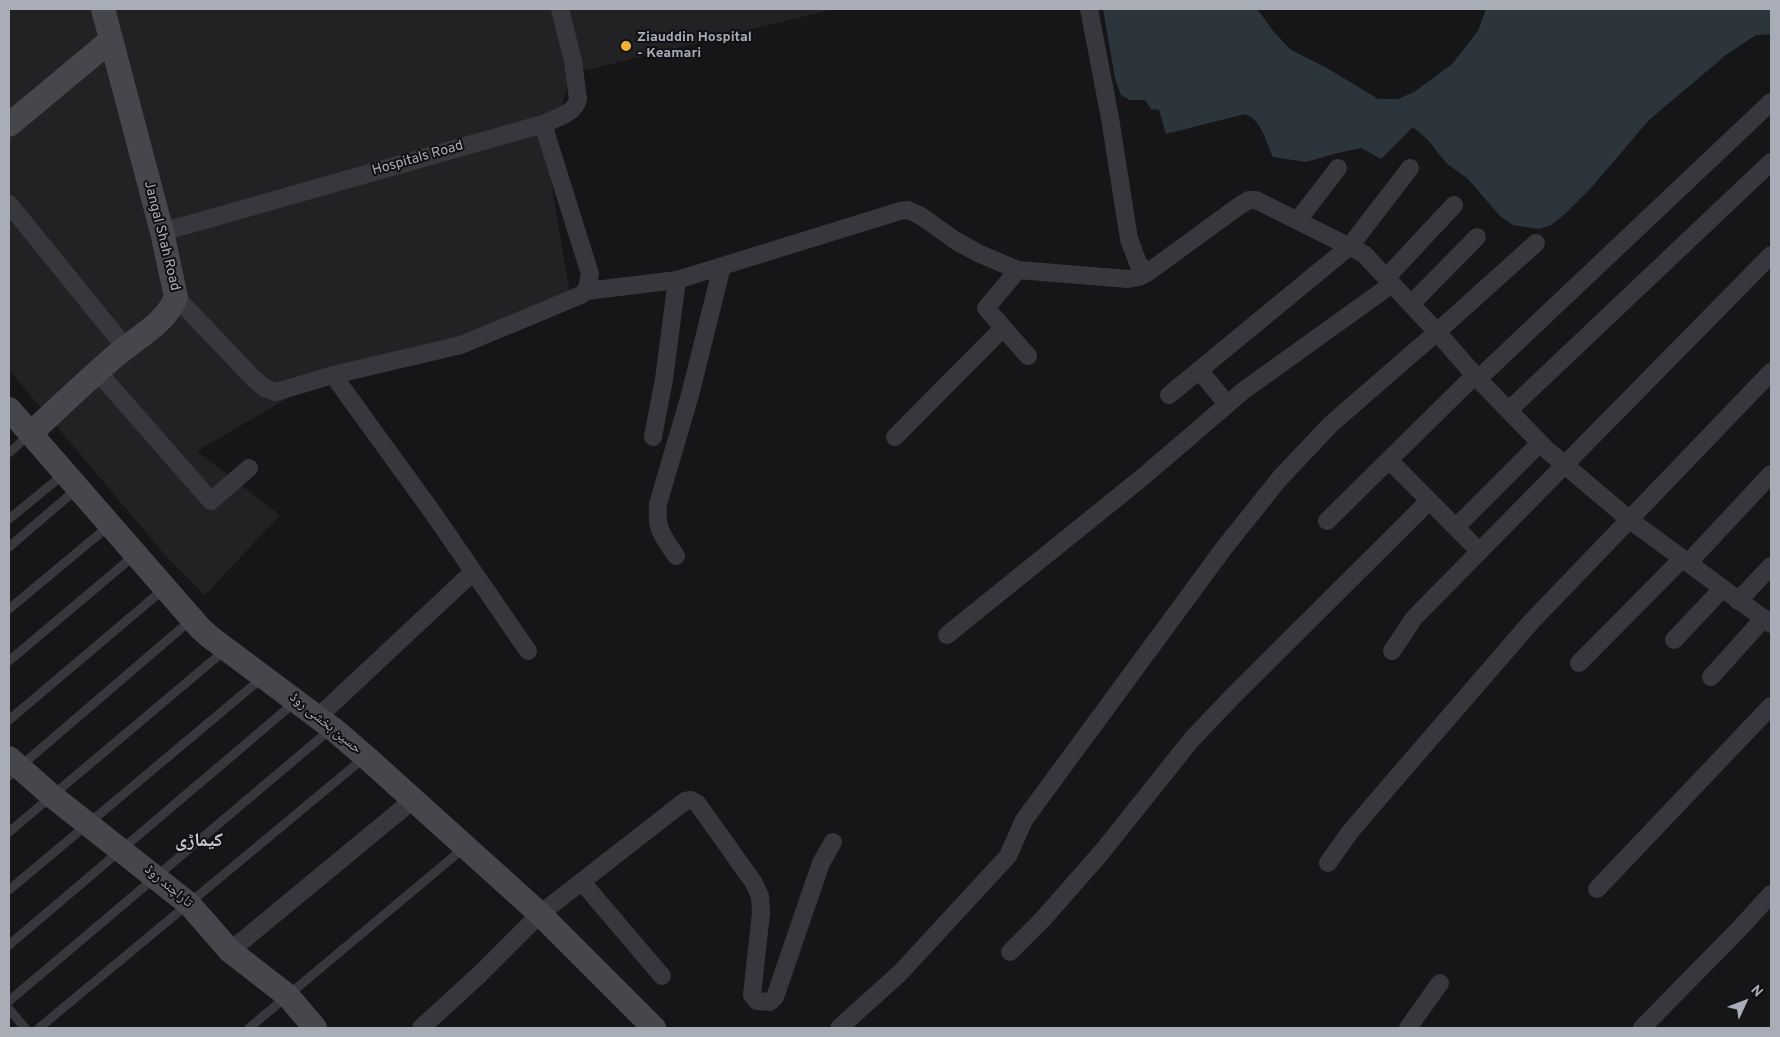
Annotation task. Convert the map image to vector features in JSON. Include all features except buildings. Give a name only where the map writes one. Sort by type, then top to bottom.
[{"type":"street","name":"Jangal Shah Road","points":[[30,434],[97,371],[165,316],[172,307],[176,297],[162,232],[103,9]]},
{"type":"street","name":"Hospitals Road","points":[[162,232],[543,124],[572,110],[578,99],[573,61],[560,9]]},
{"type":"street","points":[[1089,9],[1110,118],[1129,240],[1138,263],[1147,273]]},
{"type":"street","points":[[9,124],[110,40]]},
{"type":"street","points":[[1327,521],[1476,377],[1771,102]]},
{"type":"street","points":[[176,297],[265,388],[276,392],[332,375],[461,345],[581,295],[586,291],[590,282],[590,274],[543,124]]},
{"type":"street","points":[[1509,410],[1771,162]]},
{"type":"street","points":[[1298,220],[1338,168]]},
{"type":"street","points":[[1169,395],[1350,246],[1410,168]]},
{"type":"street","points":[[586,291],[677,280],[900,210],[908,210],[922,216],[956,241],[980,254],[1018,270],[1128,279],[1147,273],[1248,200],[1256,200],[1364,254],[1476,377],[1565,466],[1630,520],[1767,621],[1711,677]]},
{"type":"street","points":[[9,204],[125,347]]},
{"type":"street","points":[[947,635],[1144,476],[1243,391],[1389,281],[1454,205]]},
{"type":"street","points":[[1411,304],[1477,237]]},
{"type":"street","points":[[839,1028],[900,973],[1008,856],[1024,820],[1224,548],[1280,478],[1331,424],[1536,243]]},
{"type":"street","points":[[1392,651],[1414,618],[1771,255]]},
{"type":"street","points":[[676,556],[658,528],[658,504],[690,395],[722,266]]},
{"type":"street","points":[[1018,270],[986,308],[1028,356]]},
{"type":"street","points":[[653,437],[660,409],[677,280]]},
{"type":"street","points":[[895,437],[1002,328]]},
{"type":"street","points":[[1199,370],[1228,404]]},
{"type":"street","points":[[97,371],[211,502],[249,468]]},
{"type":"street","points":[[1328,863],[1350,832],[1531,622],[1771,372]]},
{"type":"street","points":[[332,375],[433,513],[528,651]]},
{"type":"street","name":"حسین بخشی روڈ","points":[[9,408],[210,638],[325,722],[366,757],[540,914],[654,1028]]},
{"type":"street","points":[[1456,527],[1540,443]]},
{"type":"street","points":[[1389,460],[1479,551]]},
{"type":"street","points":[[1579,663],[1685,561],[1771,474]]},
{"type":"street","points":[[1010,952],[1043,919],[1101,853],[1192,739],[1429,501]]},
{"type":"street","points":[[1738,601],[1771,566]]},
{"type":"street","points":[[325,722],[473,572]]},
{"type":"street","points":[[1674,640],[1722,589]]},
{"type":"street","points":[[1597,888],[1771,706]]},
{"type":"street","name":"تاراچند روڈ","points":[[12,767],[156,876],[189,904],[230,951],[288,996],[315,1028]]},
{"type":"street","points":[[230,951],[413,800]]},
{"type":"street","points":[[421,1028],[540,914],[685,801],[691,800],[697,803],[754,883],[760,896],[761,913],[752,995],[757,1002],[770,1002],[775,996],[821,863],[833,842]]},
{"type":"street","points":[[582,882],[662,976]]},
{"type":"street","points":[[1642,1028],[1771,894]]},
{"type":"street","points":[[1408,1028],[1440,983]]},
{"type":"lane","points":[[9,453],[30,434]]},
{"type":"lane","points":[[9,519],[72,481]]},
{"type":"lane","points":[[9,547],[72,481]]},
{"type":"lane","points":[[9,609],[110,525]]},
{"type":"lane","points":[[9,661],[136,554]]},
{"type":"lane","points":[[9,720],[165,588]]},
{"type":"lane","points":[[12,767],[192,619]]},
{"type":"lane","points":[[9,832],[226,649]]},
{"type":"lane","points":[[9,890],[264,676]]},
{"type":"lane","points":[[9,945],[296,701]]},
{"type":"lane","points":[[9,1001],[156,876],[325,722]]},
{"type":"lane","points":[[39,1028],[366,757]]},
{"type":"lane","points":[[250,1028],[465,846]]},
{"type":"lane","points":[[9,1009],[25,1028]]},
{"type":"shaded area","points":[[9,9],[834,9],[571,74],[547,157],[572,305],[290,397],[197,451],[280,515],[205,595],[165,555],[9,370]]},
{"type":"shaded area","points":[[1103,9],[1257,9],[1274,32],[1291,50],[1327,68],[1378,99],[1398,99],[1414,92],[1452,64],[1478,31],[1486,9],[1771,9],[1771,34],[1756,35],[1726,55],[1649,120],[1591,188],[1565,214],[1551,225],[1539,229],[1513,225],[1500,216],[1468,179],[1446,163],[1429,141],[1413,127],[1381,159],[1361,148],[1306,162],[1273,157],[1259,126],[1251,117],[1245,114],[1166,134],[1159,110],[1151,109],[1145,100],[1130,100],[1121,95],[1115,78]]},
{"type":"place","name":"Ziauddin Hospital - Keamari","points":[[626,46]]},
{"type":"district","name":"کیماڑی","points":[[199,842]]}]
